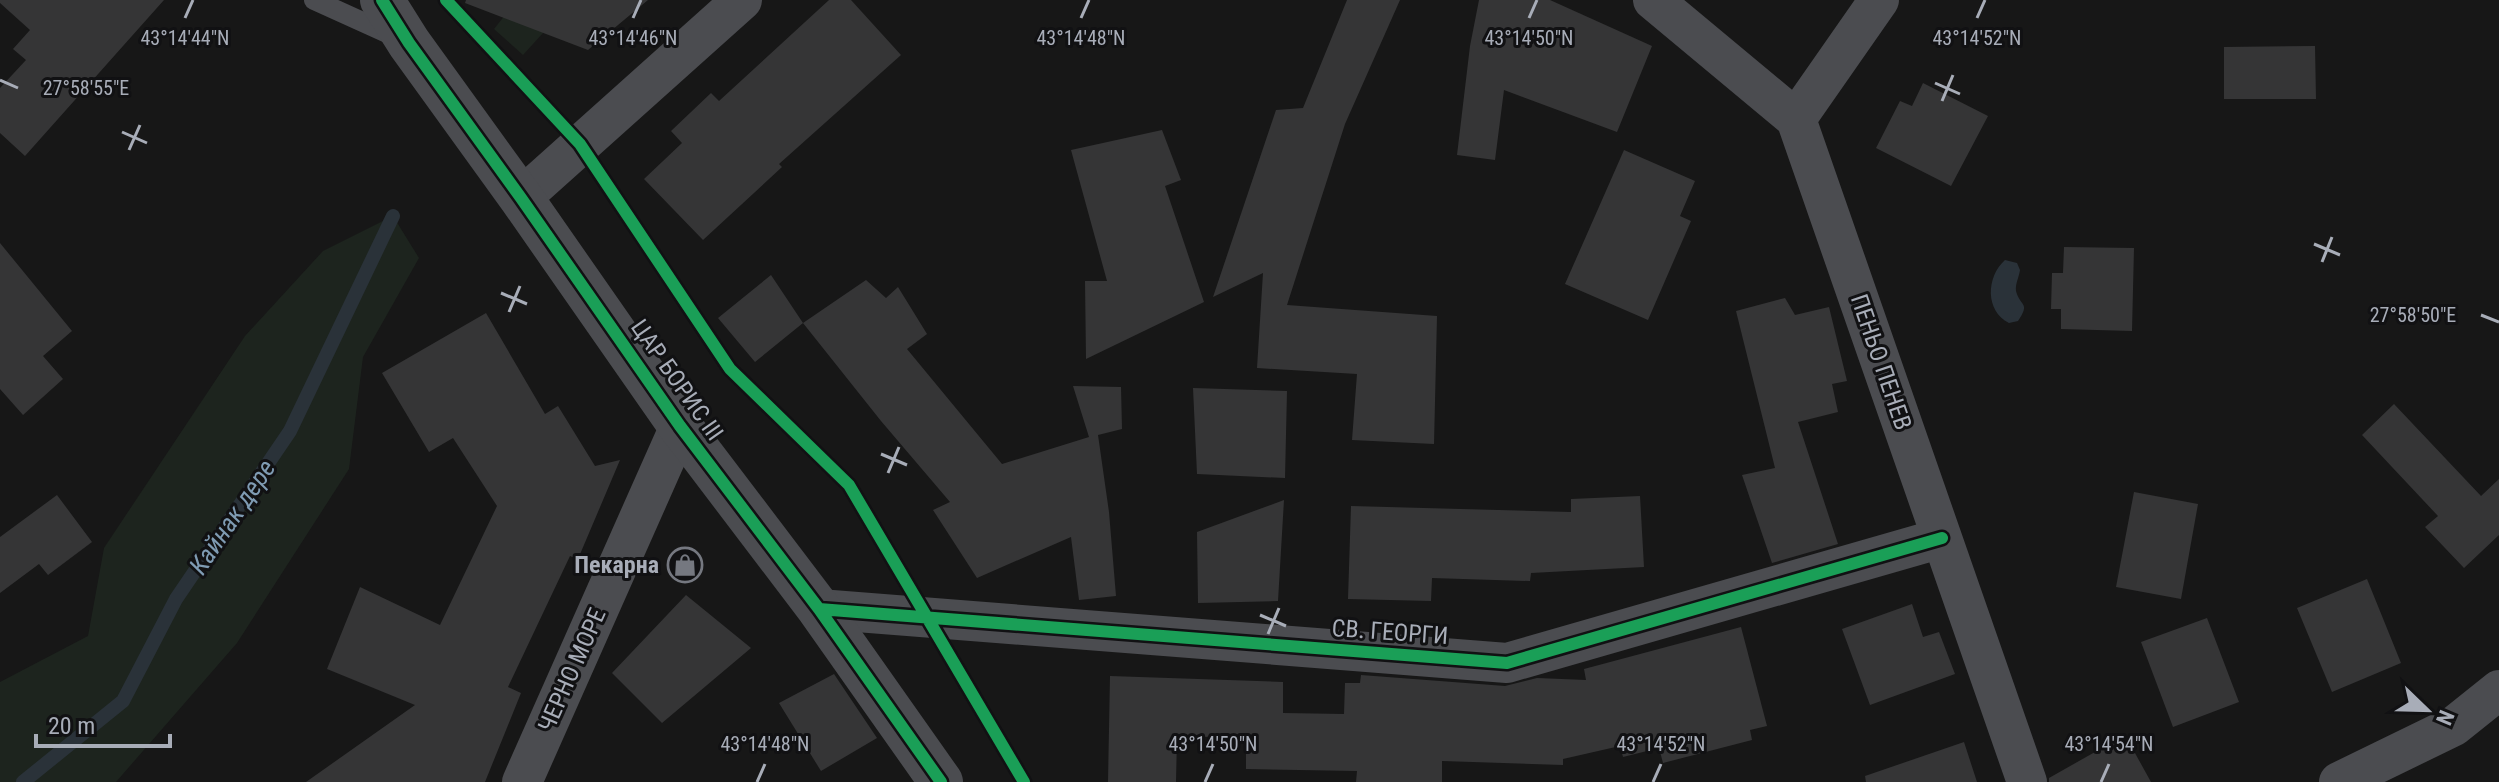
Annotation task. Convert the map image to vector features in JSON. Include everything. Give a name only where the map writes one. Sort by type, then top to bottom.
[{"type":"street","name":"ЦАР БОРИС III","points":[[382,0],[409,43],[680,426],[819,609],[941,782]]},
{"type":"street","points":[[521,198],[742,0]]},
{"type":"street","points":[[1653,0],[1796,119],[1879,0]]},
{"type":"street","name":"ПЕНЬО ПЕНЕВ","points":[[1796,119],[2027,782]]},
{"type":"street","name":"ЧЕРНО МОРЕ","points":[[522,782],[680,426]]},
{"type":"street","name":"СВ. ГЕОРГИ","points":[[819,609],[1507,663],[1942,538]]},
{"type":"street","points":[[2339,782],[2454,726],[2499,690]]},
{"type":"lane","points":[[314,0],[409,43]]},
{"type":"shaded area","points":[[517,0],[573,0],[523,55],[494,29]]},
{"type":"shaded area","points":[[393,216],[419,258],[363,357],[349,469],[237,643],[116,782],[0,782],[0,682],[88,636],[104,548],[245,336],[323,251]]},
{"type":"shaded area","points":[[2005,260],[2017,263],[2020,270],[2016,291],[2024,307],[2018,321],[2009,323],[1996,310],[1991,293],[1994,275]]},
{"type":"building","points":[[0,0],[164,0],[25,156],[0,133],[0,88],[26,60],[13,49],[30,30]]},
{"type":"building","points":[[466,0],[648,0],[588,50],[465,3]]},
{"type":"building","points":[[829,0],[851,0],[901,55],[779,164],[782,167],[703,240],[644,179],[682,143],[671,131],[711,93],[719,101]]},
{"type":"building","points":[[1347,0],[1400,0],[1345,124],[1287,305],[1437,316],[1434,444],[1352,440],[1357,374],[1257,368],[1263,273],[1213,297],[1276,110],[1303,108]]},
{"type":"building","points":[[1479,0],[1550,0],[1652,46],[1617,132],[1504,90],[1495,160],[1457,155],[1470,46]]},
{"type":"building","points":[[2315,46],[2316,99],[2224,99],[2224,47]]},
{"type":"building","points":[[1923,83],[1988,116],[1951,186],[1876,148],[1900,101],[1912,106]]},
{"type":"building","points":[[1162,130],[1181,180],[1165,186],[1204,302],[1086,359],[1085,281],[1107,281],[1071,150]]},
{"type":"building","points":[[1624,150],[1695,181],[1680,216],[1691,221],[1648,320],[1565,284]]},
{"type":"building","points":[[0,243],[72,331],[43,356],[63,379],[23,415],[0,389]]},
{"type":"building","points":[[2064,247],[2134,248],[2132,331],[2061,329],[2061,309],[2051,309],[2052,273],[2063,273]]},
{"type":"building","points":[[771,275],[803,323],[755,362],[718,318]]},
{"type":"building","points":[[866,280],[886,298],[898,287],[927,334],[907,349],[1002,464],[1089,437],[1073,386],[1121,387],[1122,429],[1098,435],[1116,596],[1079,600],[1071,537],[977,578],[933,510],[950,502],[803,323]]},
{"type":"building","points":[[1785,298],[1795,315],[1829,307],[1847,381],[1832,384],[1838,412],[1798,422],[1838,544],[1772,563],[1742,475],[1775,468],[1736,311]]},
{"type":"building","points":[[486,313],[545,414],[558,406],[595,466],[620,460],[578,559],[570,556],[508,687],[521,693],[485,782],[306,782],[415,705],[327,669],[360,587],[440,625],[497,506],[453,438],[429,452],[382,373]]},
{"type":"building","points":[[1193,388],[1287,391],[1285,478],[1197,474]]},
{"type":"building","points":[[2394,404],[2481,496],[2499,479],[2499,535],[2464,568],[2425,527],[2438,516],[2362,435]]},
{"type":"building","points":[[2134,492],[2198,504],[2181,599],[2116,587]]},
{"type":"building","points":[[57,495],[92,542],[48,575],[39,564],[0,593],[0,537]]},
{"type":"building","points":[[1640,496],[1644,567],[1531,573],[1530,581],[1432,578],[1431,601],[1348,599],[1351,506],[1571,512],[1571,499]]},
{"type":"building","points":[[1284,500],[1278,601],[1198,603],[1197,532]]},
{"type":"building","points":[[2367,579],[2401,663],[2332,692],[2297,608]]},
{"type":"building","points":[[686,595],[751,648],[662,723],[612,673]]},
{"type":"building","points":[[1912,604],[1923,637],[1939,632],[1955,674],[1870,705],[1842,629]]},
{"type":"building","points":[[2207,618],[2239,702],[2173,727],[2141,642]]},
{"type":"building","points":[[1741,627],[1767,726],[1750,730],[1752,740],[1663,763],[1659,748],[1623,757],[1620,746],[1563,759],[1563,765],[1442,761],[1442,782],[1356,782],[1357,771],[1246,769],[1246,738],[1177,736],[1176,782],[1108,782],[1110,676],[1283,682],[1283,713],[1344,714],[1345,683],[1360,683],[1361,675],[1505,686],[1537,678],[1586,680],[1584,669]]},
{"type":"building","points":[[834,674],[877,738],[821,771],[779,703]]},
{"type":"building","points":[[2125,735],[2151,782],[2049,782],[2049,778]]},
{"type":"building","points":[[1964,742],[1977,782],[1866,782],[1865,776]]},
{"type":"waterway","name":"Кайнак дере","points":[[23,782],[123,701],[176,599],[290,431],[393,216]]},
{"type":"cycle path","points":[[382,0],[409,43],[680,426],[819,609],[941,782]]},
{"type":"cycle path","points":[[446,0],[580,144],[730,369],[849,485],[1024,782]]},
{"type":"cycle path","points":[[819,609],[1507,663],[1942,538]]},
{"type":"place","name":"Пекарна","points":[[685,565]]}]
